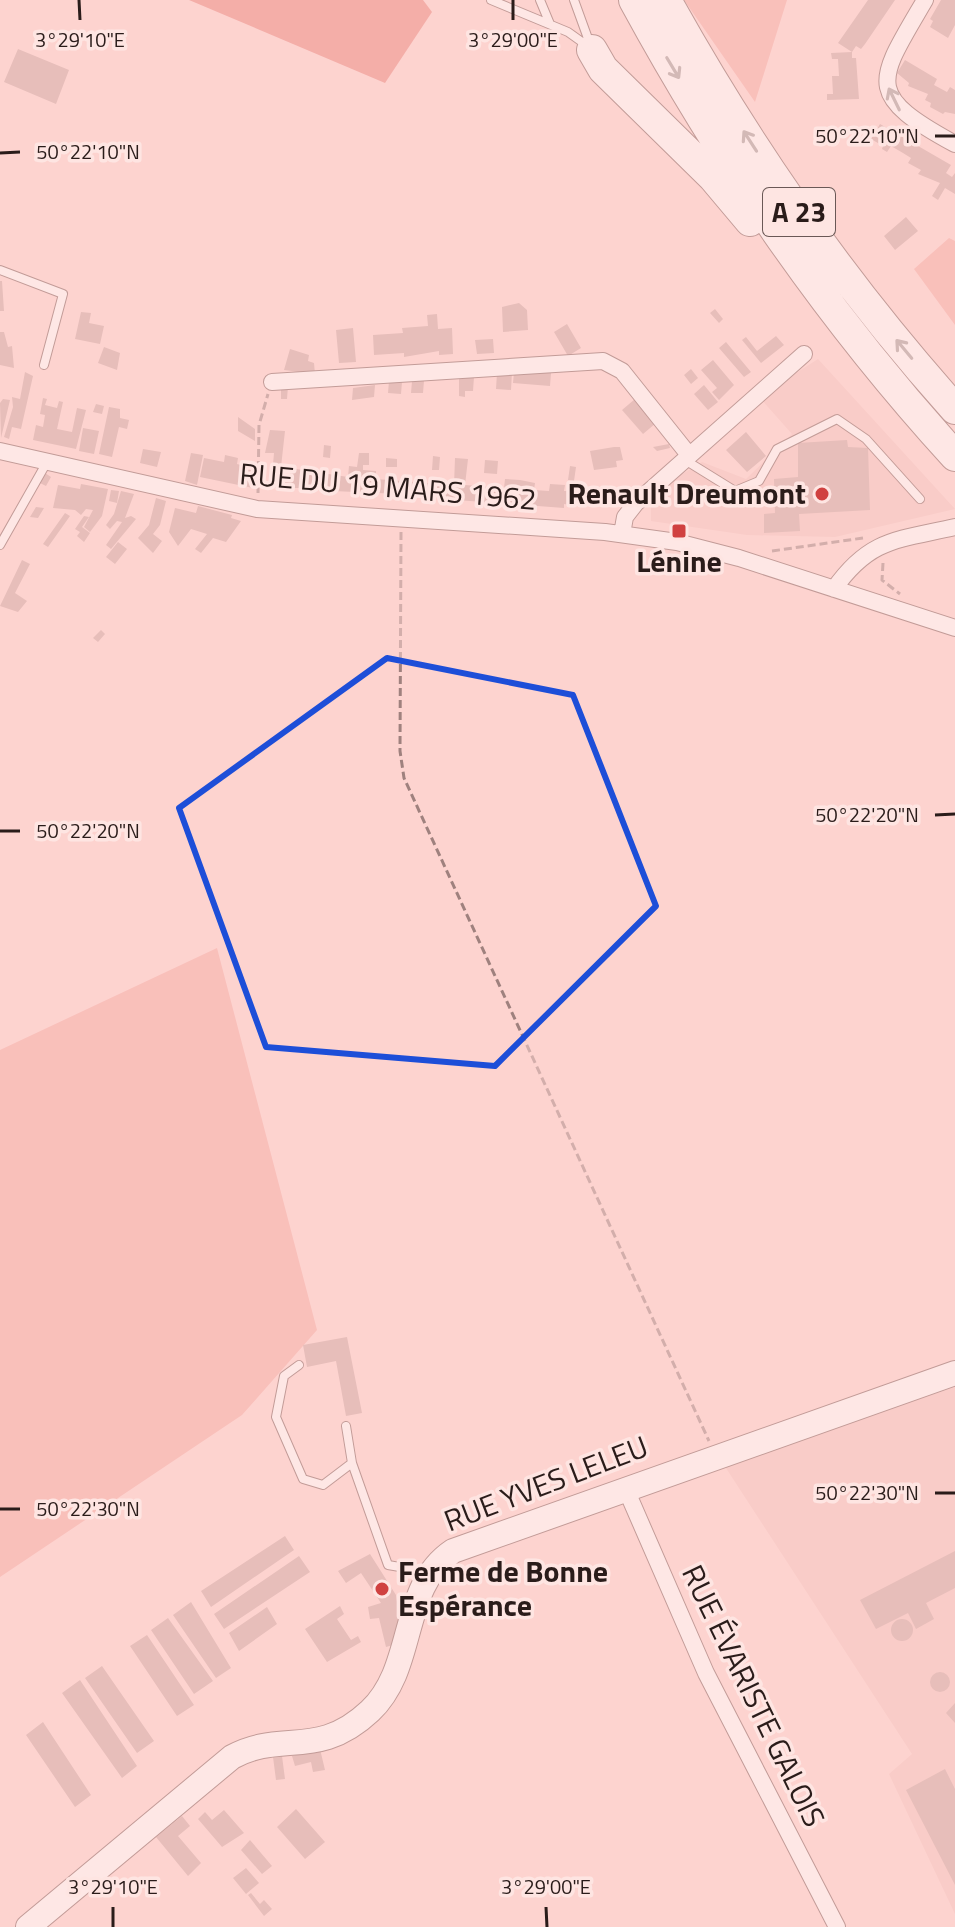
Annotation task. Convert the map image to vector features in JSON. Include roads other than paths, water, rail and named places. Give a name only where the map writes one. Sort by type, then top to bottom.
[{"type":"highway","name":"A 23","points":[[634,0],[715,138],[838,312],[902,396],[955,456]]},
{"type":"highway","name":"A 23","points":[[666,0],[729,108],[783,190],[862,297],[955,409]]},
{"type":"highway","points":[[592,50],[603,69],[703,166],[782,258],[838,312]]},
{"type":"street","points":[[925,0],[889,63],[889,91],[903,114],[955,144]]},
{"type":"street","points":[[622,534],[629,510],[804,354]]},
{"type":"street","points":[[272,382],[603,361],[622,371],[686,457]]},
{"type":"street","name":"RUE DU 19 MARS 1962","points":[[0,451],[257,509],[622,534],[702,548],[955,628]]},
{"type":"street","points":[[834,589],[853,564],[876,547],[955,527]]},
{"type":"street","name":"RUE YVES LELEU","points":[[28,1927],[232,1757],[257,1746],[322,1740],[347,1729],[369,1712],[398,1670],[419,1595],[430,1572],[439,1560],[460,1547],[955,1373]]},
{"type":"street","name":"RUE ÉVARISTE GALOIS","points":[[625,1487],[706,1673],[837,1927]]},
{"type":"lane","points":[[491,0],[577,36],[592,50]]},
{"type":"lane","points":[[540,0],[550,24]]},
{"type":"lane","points":[[574,0],[592,50]]},
{"type":"lane","points":[[0,270],[63,294],[44,365]]},
{"type":"lane","points":[[686,457],[735,491],[759,481],[777,449],[837,419],[866,439],[920,499]]},
{"type":"lane","points":[[0,545],[47,462]]},
{"type":"lane","points":[[299,1365],[284,1376],[276,1417],[303,1479],[323,1485],[352,1463]]},
{"type":"lane","points":[[346,1426],[352,1463],[388,1565],[430,1572]]},
{"type":"place","name":"Renault Dreumont","points":[[822,494]]},
{"type":"place","name":"Lénine","points":[[679,531]]},
{"type":"place","name":"Ferme de Bonne Espérance","points":[[382,1589]]}]
